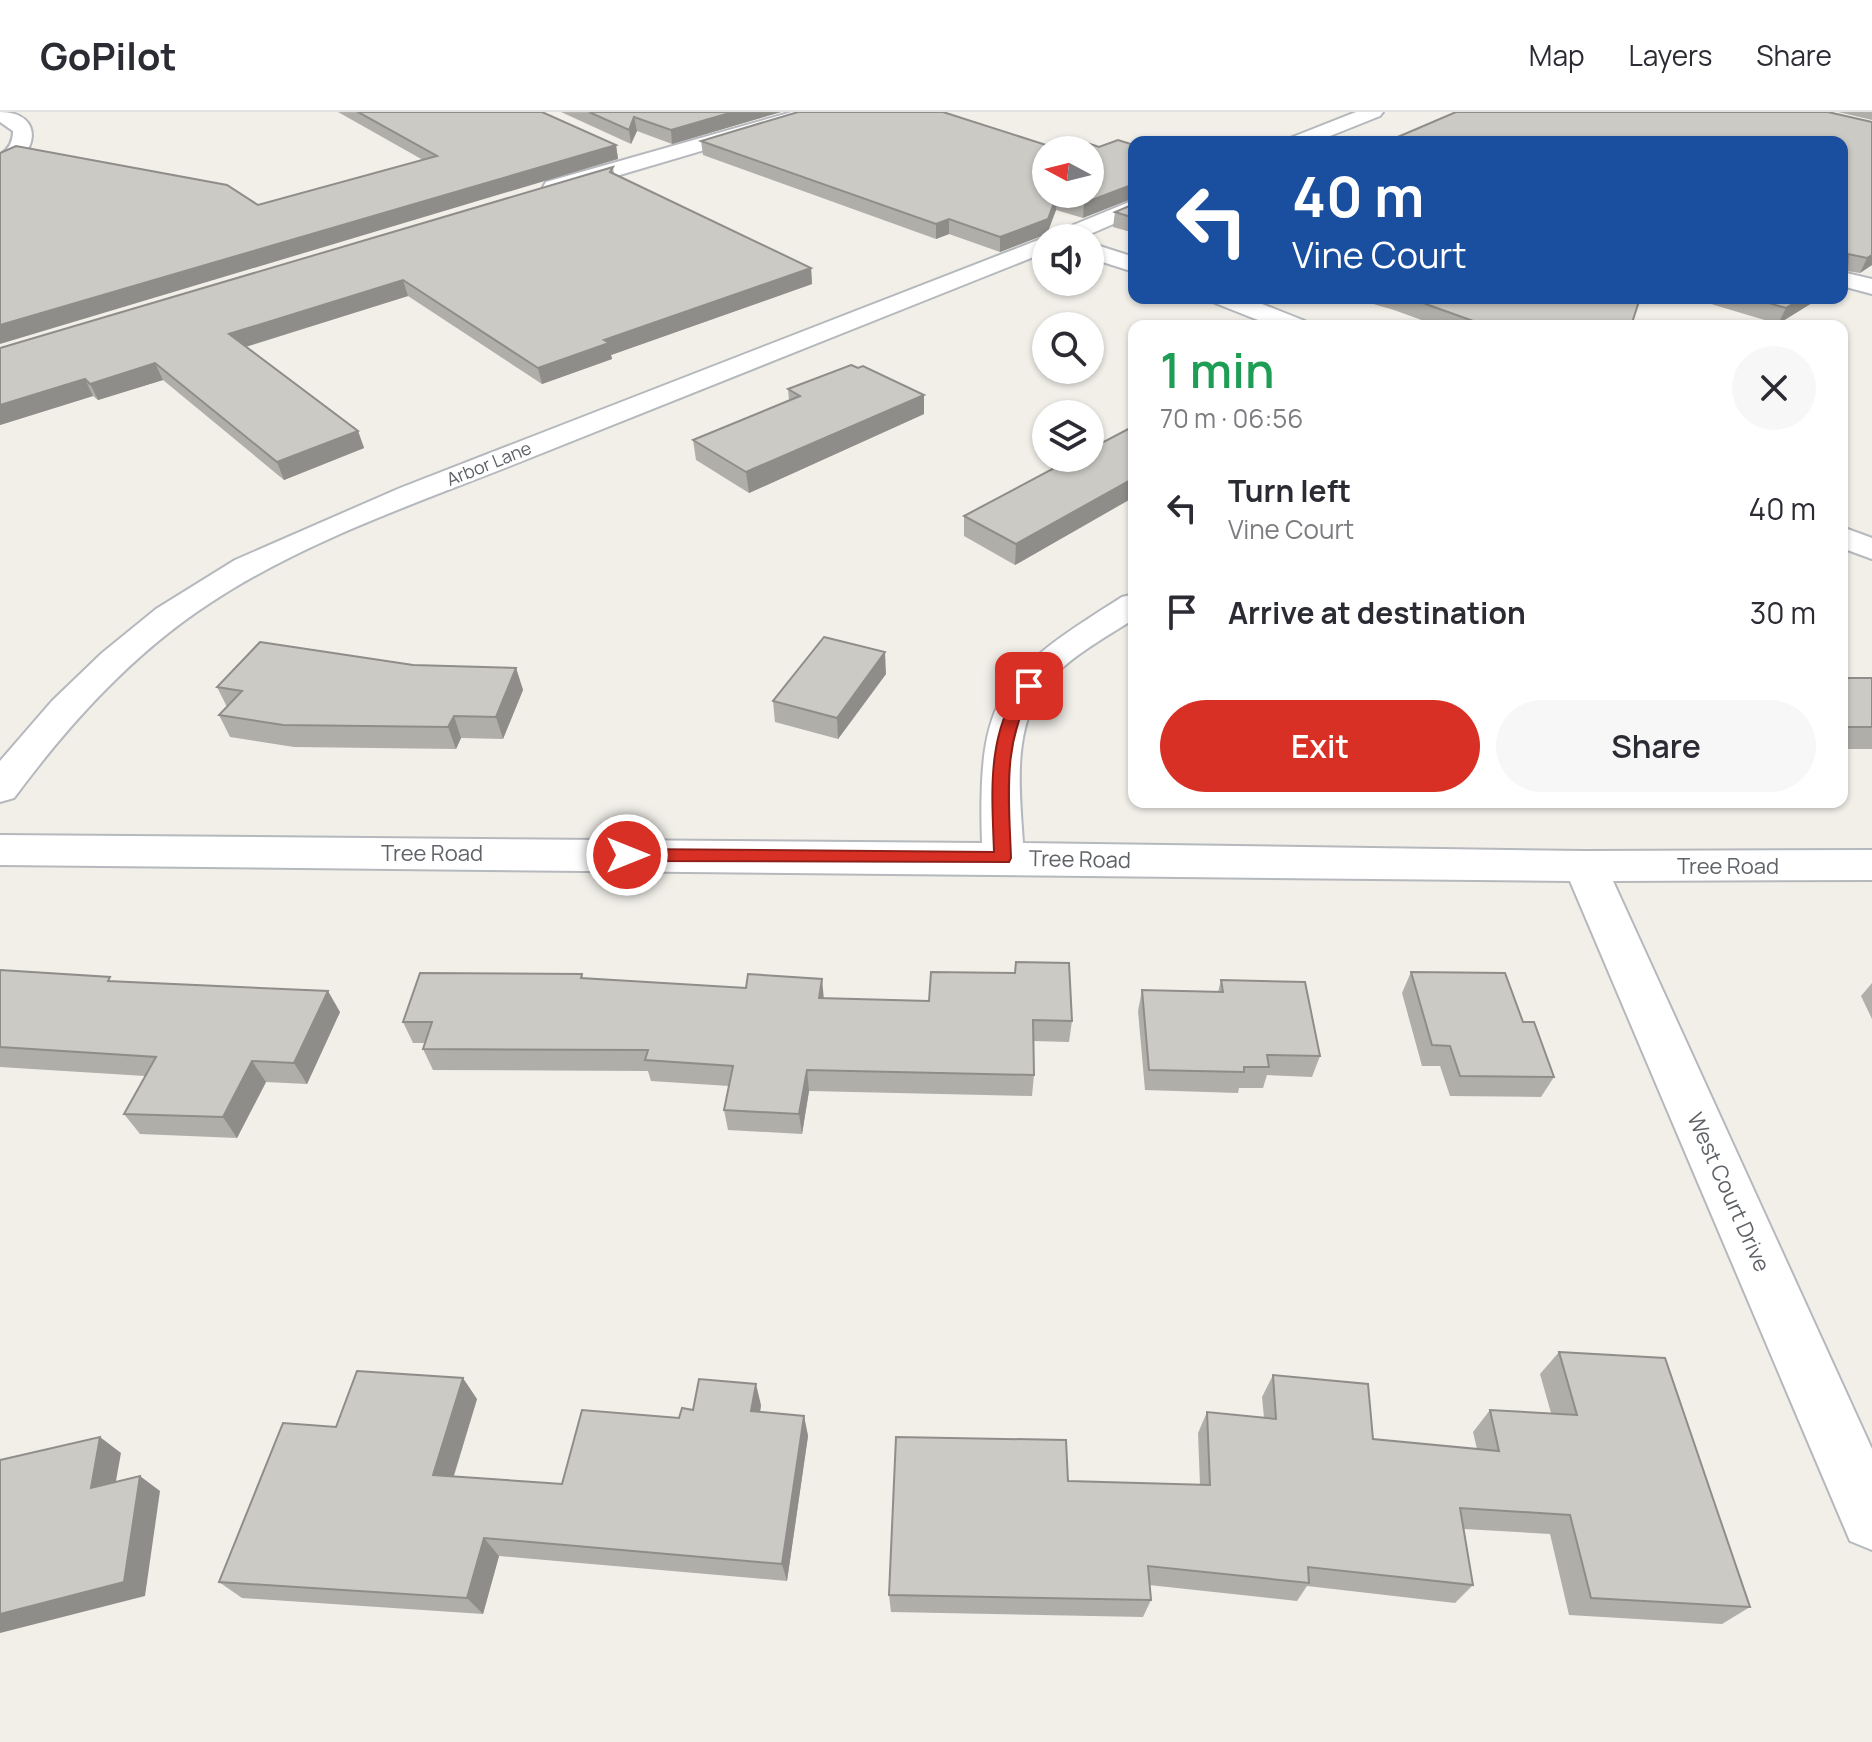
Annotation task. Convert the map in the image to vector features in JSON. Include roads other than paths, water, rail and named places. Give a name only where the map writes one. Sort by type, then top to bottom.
[{"type":"street","points":[[527,195],[813,112]]},
{"type":"street","points":[[1314,136],[1373,112]]},
{"type":"street","points":[[0,113],[23,129],[24,139],[11,158],[0,163]]},
{"type":"street","points":[[1330,130],[1349,136]]},
{"type":"street","points":[[618,149],[645,161]]},
{"type":"street","points":[[1095,224],[1128,210]]},
{"type":"street","name":"Arbor Lane","points":[[0,789],[23,757],[105,668],[195,597],[255,563],[313,535],[411,495],[1032,250]]},
{"type":"street","points":[[1104,255],[1128,263]]},
{"type":"street","points":[[1848,281],[1872,287]]},
{"type":"street","points":[[1239,304],[1281,320]]},
{"type":"street","points":[[1848,539],[1872,549]]},
{"type":"street","points":[[1003,858],[1000,775],[1006,732],[1017,703],[1041,669],[1128,608]]},
{"type":"street","name":"Tree Road","points":[[0,850],[1585,866],[1872,865]]},
{"type":"street","name":"West Court Drive","points":[[1585,866],[1872,1519]]}]
